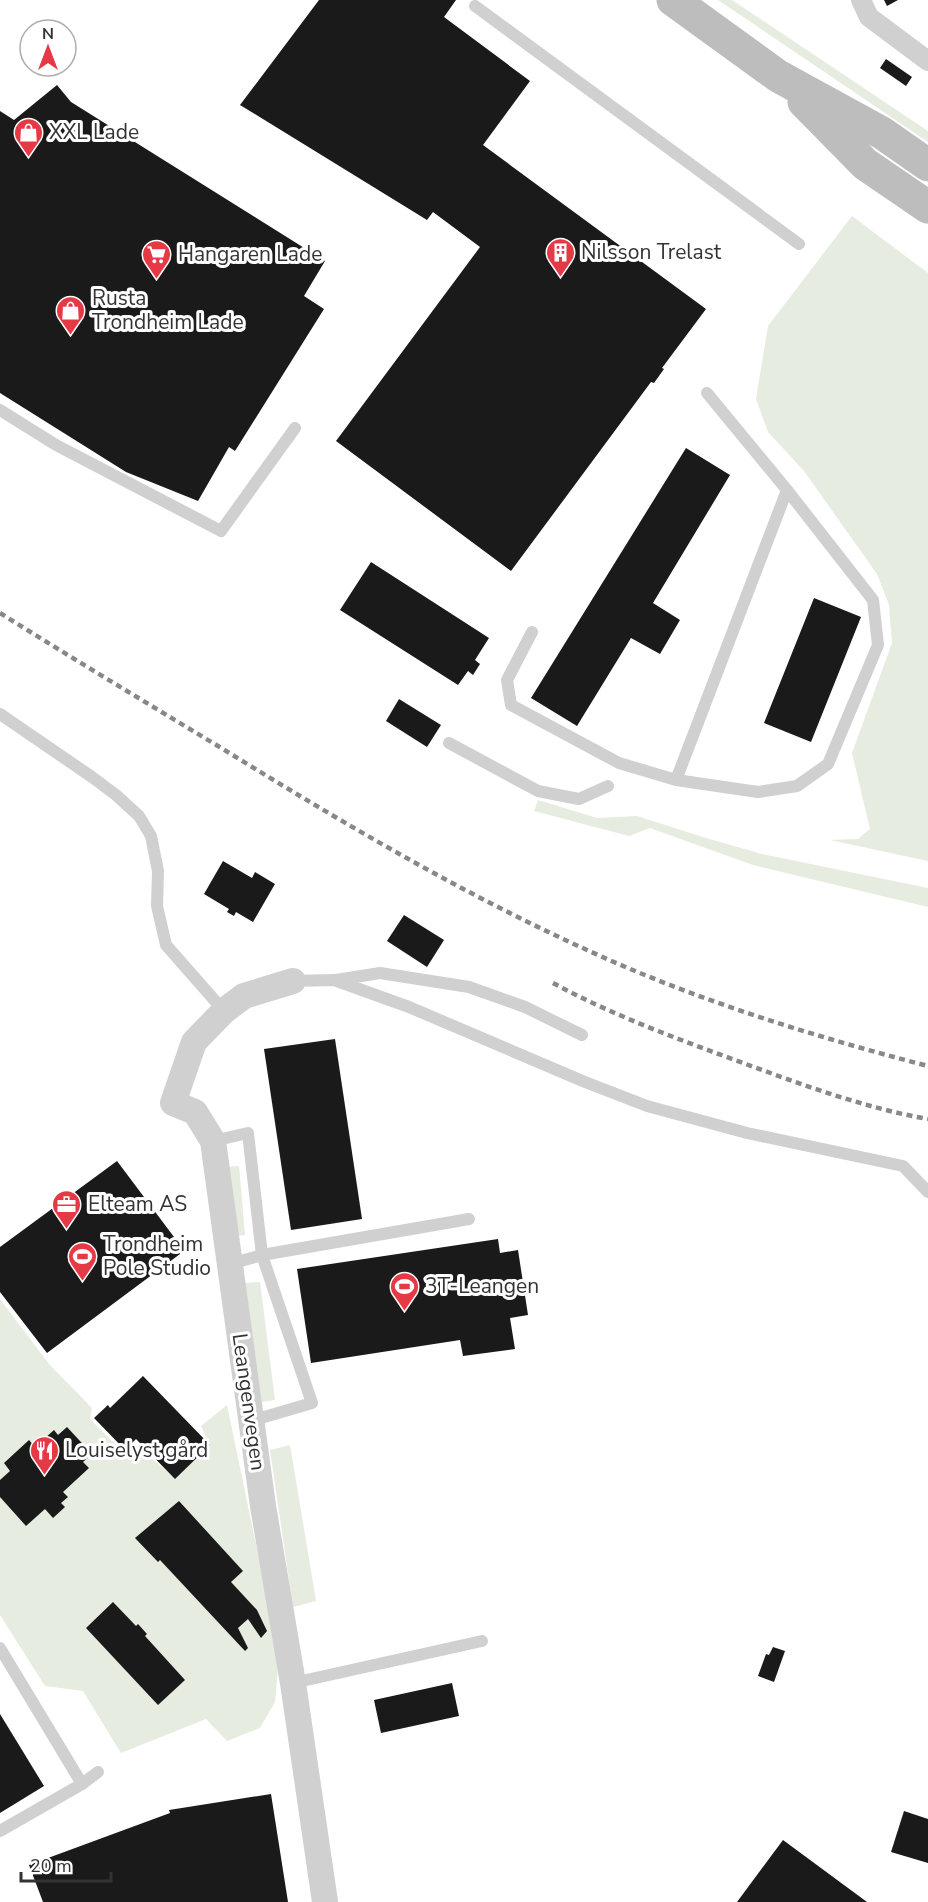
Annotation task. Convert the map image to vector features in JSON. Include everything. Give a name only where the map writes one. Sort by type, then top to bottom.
[{"type":"main road","points":[[673,0],[778,76],[882,133],[928,165]]},
{"type":"main road","points":[[778,76],[865,164],[928,207]]},
{"type":"street","points":[[861,0],[869,17],[928,60]]},
{"type":"street","name":"Leangenvegen","points":[[293,981],[244,996],[224,1011],[194,1042],[173,1103],[195,1112],[213,1141],[251,1421],[325,1902]]},
{"type":"lane","points":[[475,6],[800,244]]},
{"type":"lane","points":[[532,632],[507,680],[511,705],[619,763],[676,780],[758,792],[797,786],[828,764],[878,645],[873,600],[788,490],[707,393]]},
{"type":"lane","points":[[0,410],[56,445],[221,531],[295,428]]},
{"type":"lane","points":[[676,780],[788,490]]},
{"type":"lane","points":[[0,714],[92,777],[139,816],[151,836],[158,871],[157,906],[166,945],[224,1011]]},
{"type":"lane","points":[[449,743],[538,791],[579,800],[608,786]]},
{"type":"lane","points":[[293,981],[334,980],[381,973],[469,987],[525,1007],[582,1035]]},
{"type":"lane","points":[[334,980],[409,1007],[647,1106],[747,1133],[903,1167],[928,1192]]},
{"type":"lane","points":[[213,1141],[248,1133],[262,1255],[312,1402],[251,1421]]},
{"type":"lane","points":[[230,1264],[262,1255],[469,1219]]},
{"type":"lane","points":[[293,1683],[482,1641]]},
{"type":"lane","points":[[0,1648],[82,1784]]},
{"type":"lane","points":[[0,1831],[98,1773]]},
{"type":"shaded area","points":[[718,0],[732,0],[928,131],[928,142]]},
{"type":"shaded area","points":[[852,216],[928,273],[928,861],[830,840],[858,839],[870,829],[852,753],[892,643],[889,605],[877,574],[804,471],[768,432],[756,399],[768,326]]},
{"type":"shaded area","points":[[538,800],[597,818],[637,816],[762,854],[928,888],[928,907],[753,865],[650,828],[629,836],[534,811]]},
{"type":"shaded area","points":[[239,1166],[245,1235],[235,1236],[226,1167]]},
{"type":"shaded area","points":[[260,1282],[275,1400],[262,1402],[245,1283]]},
{"type":"shaded area","points":[[0,1299],[49,1364],[92,1408],[90,1419],[126,1455],[136,1445],[175,1478],[210,1445],[201,1426],[227,1405],[279,1655],[275,1702],[260,1728],[227,1741],[206,1719],[121,1753],[83,1691],[45,1686],[0,1615]]},
{"type":"shaded area","points":[[290,1445],[316,1601],[293,1607],[270,1450]]},
{"type":"building","name":"Nilsson Trelast","points":[[319,0],[456,0],[444,17],[530,81],[483,145],[706,309],[662,368],[664,369],[654,383],[651,382],[511,571],[336,441],[480,247],[433,212],[427,220],[240,105]]},
{"type":"building","points":[[884,0],[898,0],[887,6]]},
{"type":"building","points":[[886,59],[912,77],[906,86],[880,68]]},
{"type":"building","name":"Hangaren Lade","points":[[57,85],[71,102],[325,261],[304,296],[324,309],[235,451],[229,447],[198,501],[126,472],[0,393],[0,111],[14,120]]},
{"type":"building","points":[[686,448],[730,475],[653,603],[680,620],[660,654],[631,638],[577,726],[531,698]]},
{"type":"building","points":[[371,562],[489,638],[475,660],[480,664],[473,675],[468,671],[458,685],[340,610]]},
{"type":"building","points":[[814,598],[861,617],[811,742],[764,723]]},
{"type":"building","points":[[399,699],[441,725],[427,747],[386,721]]},
{"type":"building","points":[[223,861],[252,878],[255,872],[275,884],[253,922],[236,912],[234,916],[227,912],[229,909],[204,894]]},
{"type":"building","points":[[404,915],[444,940],[427,967],[387,941]]},
{"type":"building","points":[[335,1039],[362,1219],[291,1230],[264,1049]]},
{"type":"building","points":[[117,1161],[180,1245],[180,1254],[47,1353],[0,1292],[0,1247]]},
{"type":"building","points":[[498,1239],[500,1253],[518,1250],[528,1315],[510,1318],[515,1349],[463,1356],[460,1340],[311,1363],[297,1269]]},
{"type":"building","points":[[143,1376],[210,1445],[175,1479],[136,1439],[125,1450],[94,1418],[108,1405],[110,1408]]},
{"type":"building","points":[[67,1427],[92,1454],[83,1462],[89,1468],[63,1492],[68,1497],[61,1503],[65,1507],[53,1518],[45,1509],[26,1526],[0,1497],[0,1480],[10,1471],[4,1463],[29,1440],[35,1447],[54,1430],[58,1435]]},
{"type":"building","points":[[179,1501],[243,1571],[231,1582],[257,1610],[267,1631],[261,1638],[248,1619],[238,1628],[248,1648],[245,1651],[160,1560],[158,1562],[135,1538]]},
{"type":"building","points":[[113,1602],[136,1626],[138,1624],[147,1634],[145,1636],[185,1680],[158,1705],[86,1628]]},
{"type":"building","points":[[773,1647],[785,1651],[774,1682],[758,1676],[766,1654],[769,1655]]},
{"type":"building","points":[[452,1683],[459,1716],[381,1733],[374,1700]]},
{"type":"building","points":[[0,1714],[44,1786],[0,1813]]},
{"type":"building","points":[[271,1794],[288,1902],[43,1902],[29,1865],[170,1813],[169,1810]]},
{"type":"building","points":[[904,1811],[928,1819],[928,1863],[891,1852]]},
{"type":"building","points":[[783,1840],[867,1902],[737,1902]]},
{"type":"railway","points":[[0,613],[354,828],[539,928],[628,968],[712,1001],[841,1042],[928,1066]]},
{"type":"railway","points":[[553,983],[599,1006],[694,1045],[858,1102],[928,1119]]},
{"type":"place","name":"XXL Lade","points":[[28,158]]},
{"type":"place","name":"Nilsson Trelast","points":[[560,278]]},
{"type":"place","name":"Hangaren Lade","points":[[157,280]]},
{"type":"place","name":"Rusta Trondheim Lade","points":[[71,336]]},
{"type":"place","name":"Elteam AS","points":[[67,1230]]},
{"type":"place","name":"Trondheim Pole Studio","points":[[82,1282]]},
{"type":"place","name":"3T-Leangen","points":[[404,1312]]},
{"type":"place","name":"Louiselyst gård","points":[[44,1476]]}]
